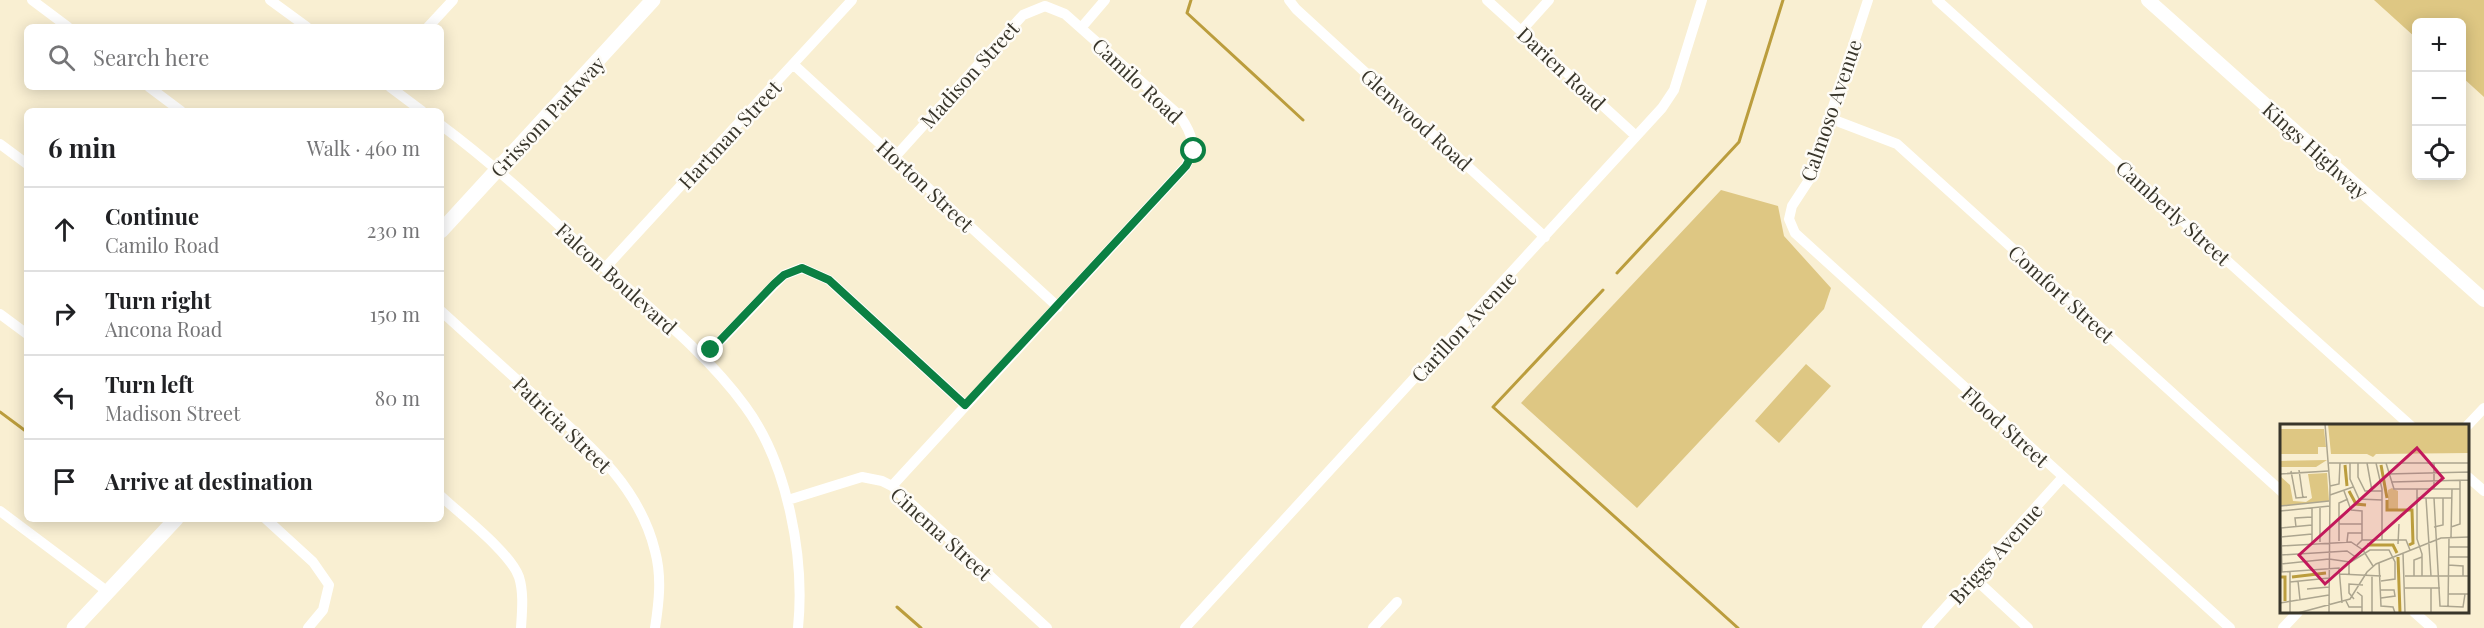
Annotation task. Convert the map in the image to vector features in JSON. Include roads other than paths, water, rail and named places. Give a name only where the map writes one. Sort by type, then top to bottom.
[{"type":"main road","name":"Grissom Parkway","points":[[444,228],[653,0]]},
{"type":"main road","points":[[74,628],[173,522]]},
{"type":"street","points":[[32,0],[64,24]]},
{"type":"street","points":[[271,0],[303,24]]},
{"type":"street","points":[[431,24],[453,0]]},
{"type":"street","name":"Hartman Street","points":[[605,268],[852,0]]},
{"type":"street","points":[[1081,28],[1105,0]]},
{"type":"street","name":"Glenwood Road","points":[[1289,0],[1304,17],[1545,237]]},
{"type":"street","name":"Darien Road","points":[[1487,0],[1636,136]]},
{"type":"street","points":[[1522,30],[1549,0]]},
{"type":"street","name":"Carillon Avenue","points":[[1185,628],[1662,108],[1674,90],[1702,0]]},
{"type":"street","name":"Calmoso Avenue","points":[[1789,219],[1792,206],[1809,180],[1868,0]]},
{"type":"street","name":"Camberly Street","points":[[1937,0],[2409,424]]},
{"type":"street","name":"Kings Highway","points":[[2148,0],[2484,300]]},
{"type":"street","name":"Madison Street","points":[[895,156],[1023,15],[1045,6],[1065,14],[1081,28]]},
{"type":"street","name":"Camilo Road","points":[[892,486],[1186,166],[1194,151],[1190,130],[1180,116],[1081,28]]},
{"type":"street","name":"Horton Street","points":[[793,64],[1058,307]]},
{"type":"street","points":[[153,90],[177,108]]},
{"type":"street","points":[[394,90],[418,108]]},
{"type":"street","name":"Comfort Street","points":[[1829,118],[1897,144],[2280,490]]},
{"type":"street","name":"Falcon Boulevard","points":[[444,127],[498,169],[704,358],[746,407],[771,453],[788,500],[798,553],[798,628]]},
{"type":"street","points":[[0,144],[24,162]]},
{"type":"street","name":"Flood Street","points":[[1789,219],[1795,233],[2062,478],[2230,628]]},
{"type":"street","points":[[704,358],[774,284],[784,275],[802,268],[829,280],[965,405]]},
{"type":"street","points":[[0,314],[24,332]]},
{"type":"street","name":"Patricia Street","points":[[444,314],[600,454],[623,483],[642,515],[655,551],[660,594],[655,628]]},
{"type":"street","points":[[2469,424],[2484,408]]},
{"type":"street","name":"Cinema Street","points":[[788,500],[862,477],[882,481],[892,486],[1047,628]]},
{"type":"street","name":"Briggs Avenue","points":[[1927,628],[2062,478]]},
{"type":"street","points":[[2469,478],[2484,491]]},
{"type":"street","points":[[444,499],[508,558],[518,575],[522,592],[522,628],[513,628]]},
{"type":"street","points":[[0,511],[108,592]]},
{"type":"street","points":[[269,522],[313,562],[329,585],[324,610],[308,628]]},
{"type":"street","points":[[1973,577],[2028,628]]},
{"type":"street","points":[[1372,628],[1397,602]]},
{"type":"street","points":[[2283,628],[2297,613]]},
{"type":"street","points":[[2415,613],[2432,628]]},
{"type":"waterway","points":[[1191,0],[1187,13],[1303,120]]},
{"type":"waterway","points":[[1617,273],[1739,142],[1783,0]]},
{"type":"waterway","points":[[1603,290],[1493,407],[1738,628]]},
{"type":"waterway","points":[[0,412],[24,430]]},
{"type":"waterway","points":[[897,607],[921,628]]}]
